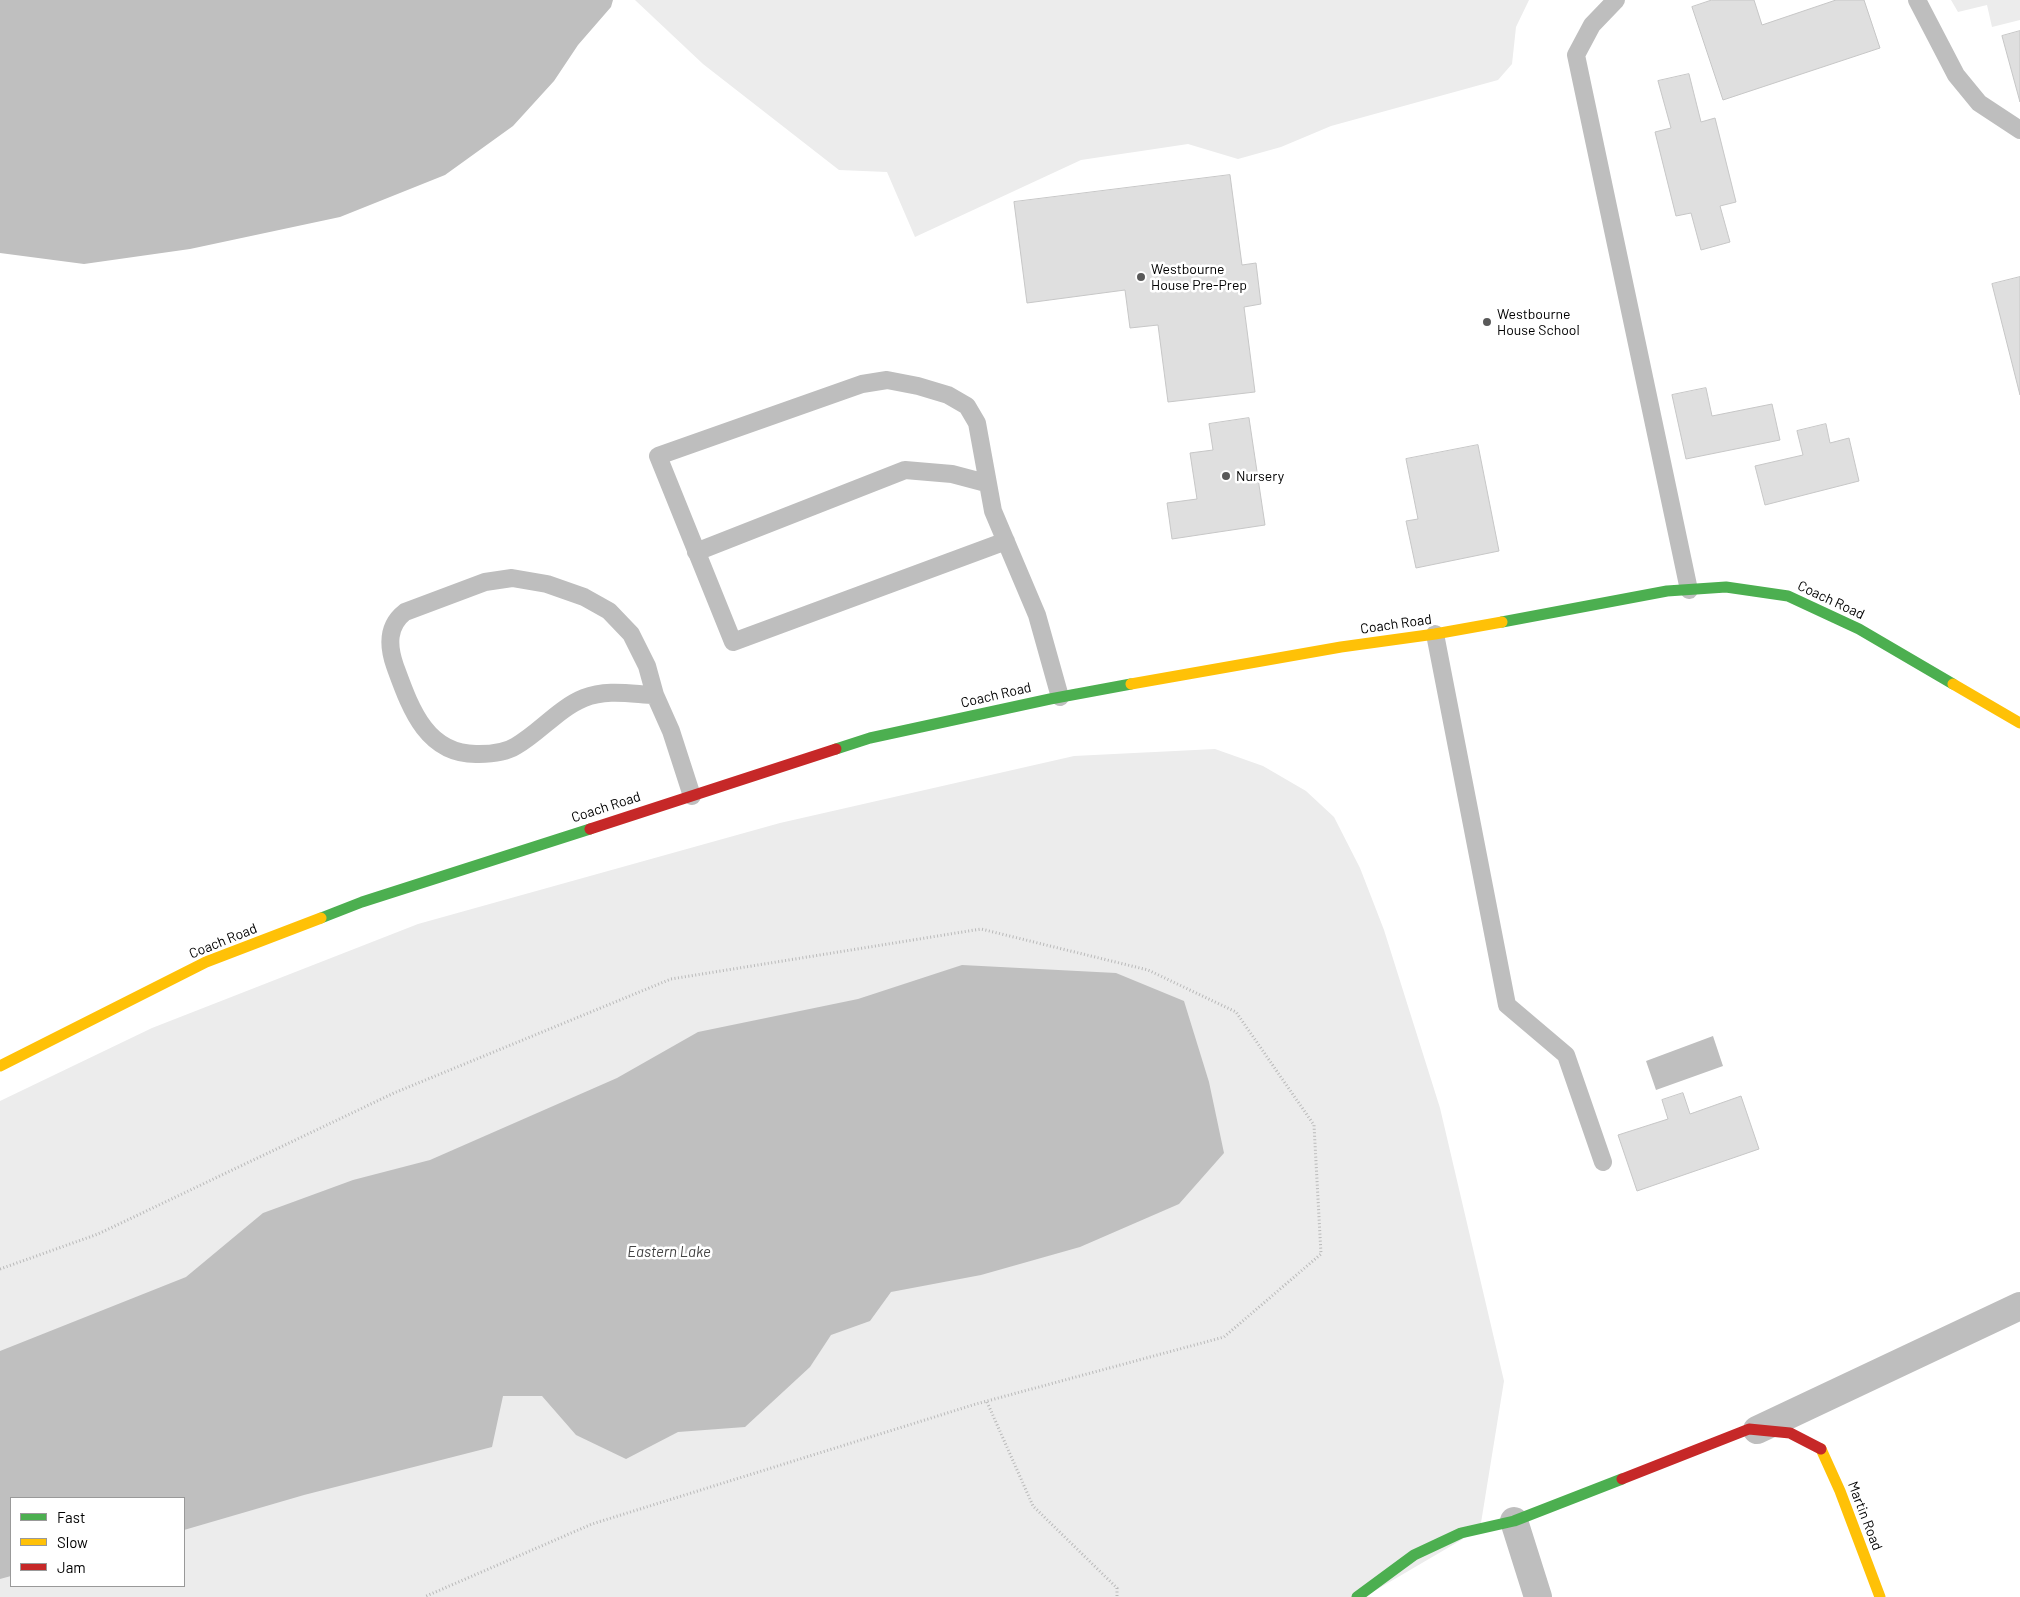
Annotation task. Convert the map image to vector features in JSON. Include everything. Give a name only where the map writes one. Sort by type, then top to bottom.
[{"type":"street","name":"Coach Road","points":[[0,1066],[206,962],[362,902],[870,738],[1060,697],[1341,647],[1435,634],[1667,591],[1726,587],[1788,596],[1859,629],[2020,722]]},
{"type":"street","points":[[1357,1597],[1414,1555],[1460,1533],[1514,1521],[1749,1429],[1757,1430],[2020,1306]]},
{"type":"street","name":"Martin Road","points":[[1757,1430],[1790,1433],[1820,1446],[1840,1491],[1880,1597]]},
{"type":"street","points":[[1514,1521],[1538,1597]]},
{"type":"lane","points":[[1616,0],[1592,25],[1576,55],[1689,590]]},
{"type":"lane","points":[[1917,0],[1962,82],[1979,104],[2020,130]]},
{"type":"lane","points":[[1006,541],[733,642],[658,456],[862,384],[887,380],[918,386],[948,395],[967,406],[977,423],[986,483],[993,511],[1006,541],[1037,615],[1060,697]]},
{"type":"lane","points":[[696,552],[905,470],[952,474],[986,483]]},
{"type":"lane","points":[[655,695],[606,692],[583,699],[514,748],[495,754],[470,755],[450,748],[432,737],[413,712],[390,651],[390,634],[396,620],[406,612],[485,582],[512,578],[547,584],[584,597],[609,611],[631,634],[647,666],[655,695],[671,731],[692,796]]},
{"type":"lane","points":[[1435,634],[1507,1005],[1566,1055],[1603,1162]]},
{"type":"path","points":[[0,1269],[98,1234],[394,1093],[671,979],[981,928],[1148,970],[1236,1012],[1314,1125],[1320,1254],[1224,1337],[988,1402],[592,1524],[424,1597]]},
{"type":"path","points":[[988,1402],[1034,1506],[1117,1588],[1117,1597]]},
{"type":"shaded area","points":[[635,0],[1529,0],[1516,27],[1512,64],[1498,80],[1331,126],[1281,147],[1238,159],[1188,144],[1081,160],[915,237],[887,172],[839,170],[703,64]]},
{"type":"shaded area","points":[[1951,0],[2020,0],[2020,20],[1992,27],[1987,5],[1958,12]]},
{"type":"shaded area","points":[[1215,749],[1263,766],[1306,791],[1334,817],[1360,868],[1384,930],[1440,1108],[1504,1381],[1480,1529],[1364,1597],[0,1597],[0,1101],[152,1028],[418,924],[780,823],[1074,756]]},
{"type":"water","points":[[0,0],[613,0],[611,7],[578,45],[554,81],[513,126],[445,175],[340,217],[190,249],[84,264],[0,253]]},
{"type":"water","name":"Eastern Lake","points":[[962,965],[1116,973],[1184,1001],[1209,1082],[1224,1153],[1179,1204],[1080,1247],[981,1275],[891,1292],[870,1321],[831,1335],[810,1367],[745,1427],[678,1432],[626,1459],[576,1435],[542,1396],[503,1396],[492,1447],[304,1495],[185,1530],[185,1497],[10,1497],[10,1576],[0,1579],[0,1351],[186,1277],[263,1213],[353,1180],[430,1160],[617,1078],[698,1032],[858,999]]},
{"type":"water","points":[[1713,1036],[1723,1066],[1656,1090],[1646,1061]]},
{"type":"building","points":[[1712,0],[1754,0],[1762,25],[1836,0],[1864,0],[1880,48],[1723,100],[1692,7]]},
{"type":"building","points":[[2020,31],[2020,102],[2002,36]]},
{"type":"building","points":[[1689,74],[1701,122],[1715,118],[1736,202],[1720,206],[1730,242],[1701,250],[1691,213],[1676,216],[1655,132],[1671,128],[1658,81]]},
{"type":"building","name":"Westbourne House Pre-Prep","points":[[1230,175],[1242,265],[1256,263],[1261,304],[1244,307],[1255,392],[1168,402],[1158,325],[1130,328],[1125,290],[1027,303],[1014,202]]},
{"type":"building","points":[[2020,277],[2020,395],[1992,284]]},
{"type":"building","points":[[1706,388],[1712,416],[1772,404],[1780,440],[1686,459],[1672,395]]},
{"type":"building","name":"Nursery","points":[[1249,418],[1265,525],[1172,539],[1167,503],[1197,499],[1190,453],[1213,450],[1209,424]]},
{"type":"building","points":[[1826,424],[1830,443],[1849,438],[1859,481],[1765,505],[1755,466],[1803,455],[1797,431]]},
{"type":"building","points":[[1478,445],[1499,551],[1416,568],[1406,521],[1418,519],[1406,459]]},
{"type":"building","points":[[1683,1093],[1690,1114],[1741,1096],[1759,1149],[1637,1191],[1618,1135],[1668,1119],[1662,1100]]},
{"type":"traffic: fast","points":[[1502,622],[1667,591],[1726,587],[1788,596],[1859,629],[1953,684]]},
{"type":"traffic: fast","points":[[836,749],[870,738],[1050,699],[1131,684]]},
{"type":"traffic: fast","points":[[321,918],[362,902],[590,829]]},
{"type":"traffic: fast","points":[[1357,1597],[1414,1555],[1461,1533],[1514,1521],[1622,1479]]},
{"type":"traffic: slow","points":[[1131,684],[1341,647],[1435,634],[1502,622]]},
{"type":"traffic: slow","points":[[1953,684],[2020,723]]},
{"type":"traffic: slow","points":[[0,1066],[206,962],[321,918]]},
{"type":"traffic: slow","points":[[1821,1449],[1840,1491],[1880,1597]]},
{"type":"traffic: jam","points":[[590,829],[836,749]]},
{"type":"traffic: jam","points":[[1622,1479],[1749,1429],[1790,1433],[1821,1449]]},
{"type":"place","name":"Westbourne House Pre-Prep","points":[[1141,277]]},
{"type":"place","name":"Westbourne House School","points":[[1487,322]]},
{"type":"place","name":"Nursery","points":[[1226,476]]}]
